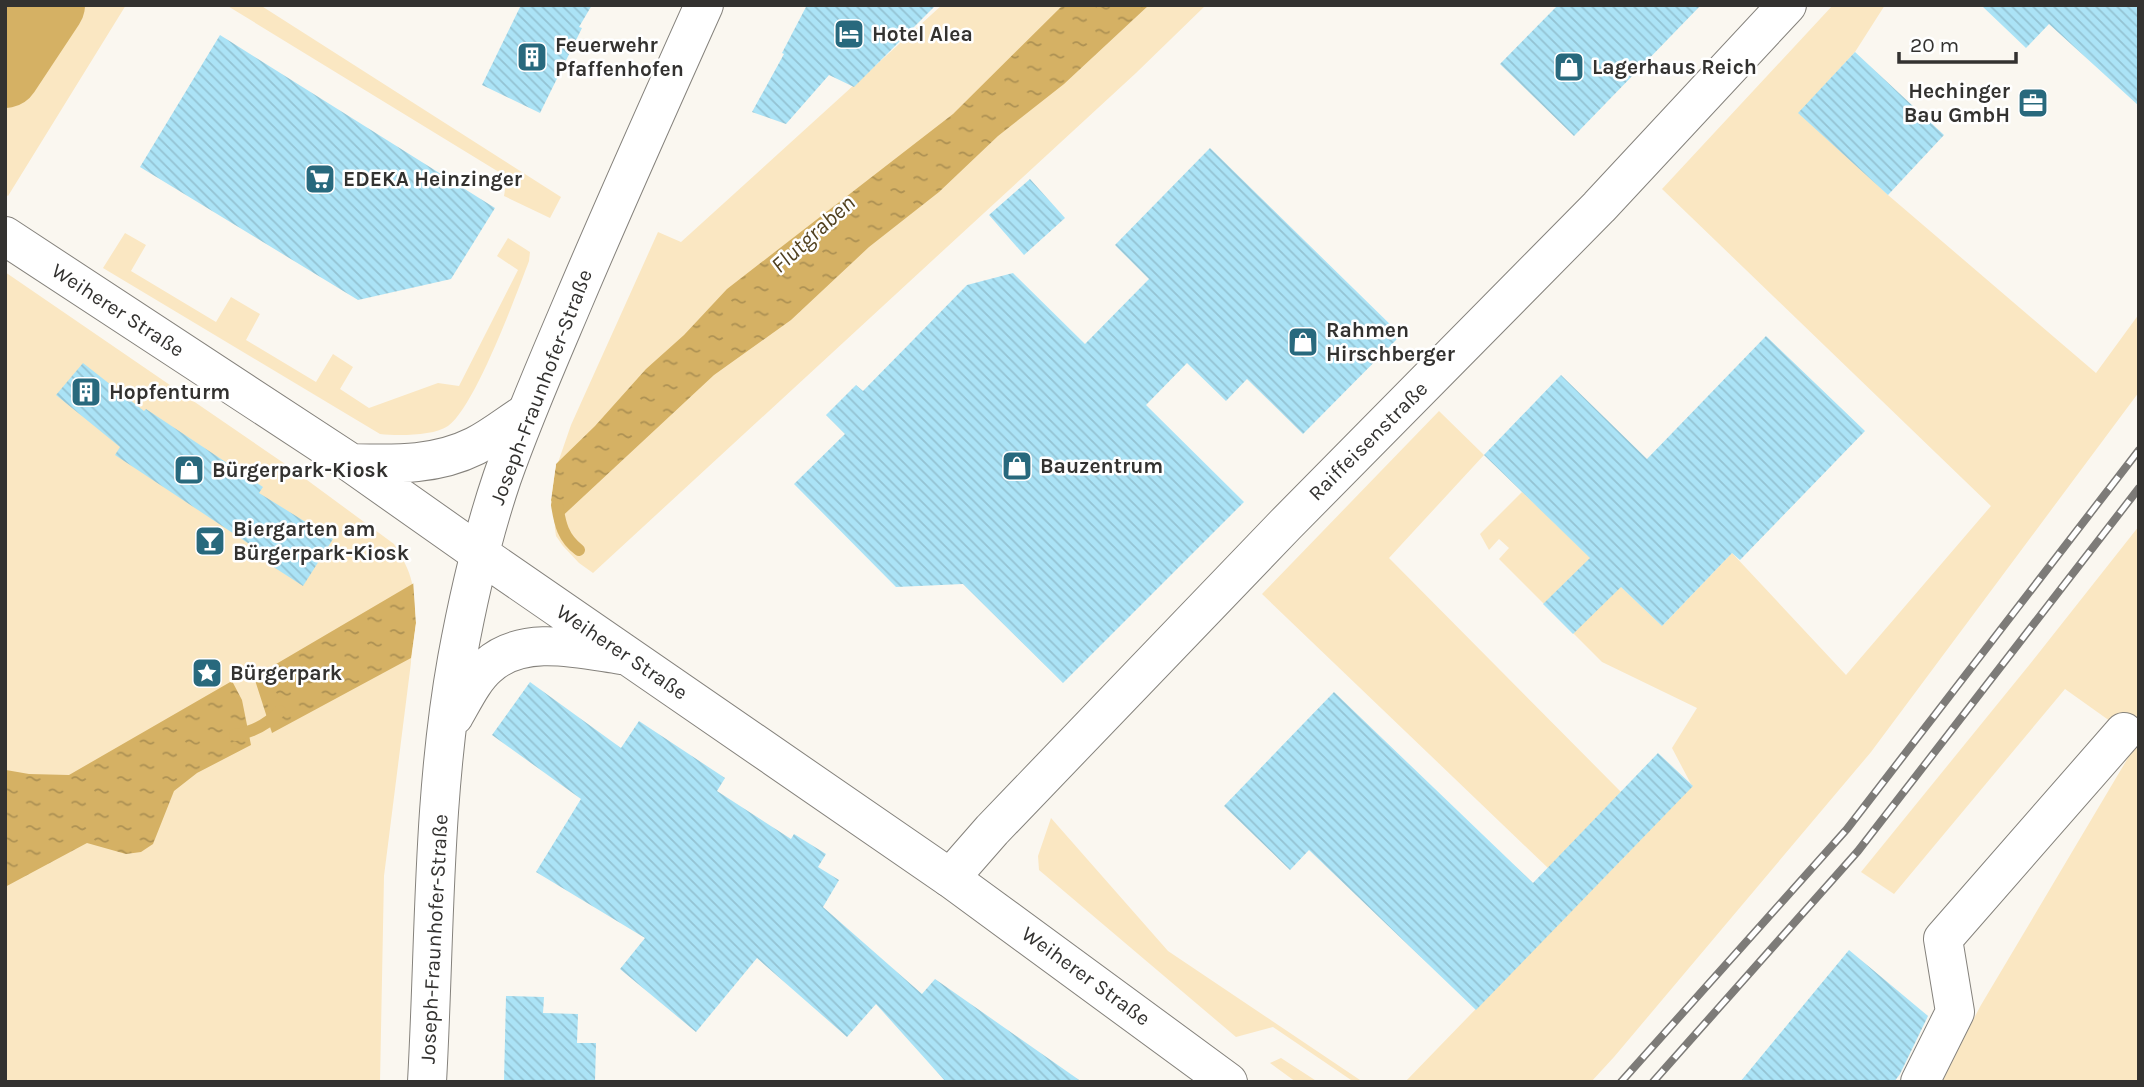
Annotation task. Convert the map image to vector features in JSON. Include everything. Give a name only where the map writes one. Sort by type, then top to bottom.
[{"type":"main road","name":"Joseph-Fraunhofer-Straße","points":[[427,1082],[435,893],[446,730],[457,659],[465,543],[494,505],[527,412],[596,247],[704,5]]},
{"type":"main road","name":"Raiffeisenstraße","points":[[950,878],[985,838],[1285,526],[1591,216],[1787,5]]},
{"type":"main road","name":"Weiherer Straße","points":[[5,236],[351,463],[950,878],[1228,1082]]},
{"type":"main road","points":[[351,463],[409,464],[445,458],[477,445],[527,412]]},
{"type":"main road","points":[[446,730],[475,680],[489,664],[501,657],[540,646],[628,656]]},
{"type":"main road","points":[[1920,1082],[1955,1012],[1942,939],[2124,732]]},
{"type":"shaded area","points":[[5,5],[126,5],[8,196],[5,194]]},
{"type":"shaded area","points":[[226,5],[260,5],[561,197],[550,218],[504,196],[507,177]]},
{"type":"shaded area","points":[[942,5],[1206,5],[1136,73],[593,573],[579,563],[556,536],[551,500],[553,477],[571,425],[658,232],[681,242]]},
{"type":"shaded area","points":[[1833,5],[1885,5],[1855,52],[1799,113],[1888,195],[2096,373],[2139,314],[2139,392],[1871,752],[1591,1082],[1405,1082],[1692,786],[1672,748],[1697,708],[1602,662],[1499,559],[1509,548],[1499,539],[1489,550],[1480,534],[1522,492],[1662,626],[1732,553],[1846,675],[1991,506],[1662,189]]},
{"type":"shaded area","points":[[125,233],[146,245],[131,271],[216,322],[231,297],[260,314],[246,340],[316,382],[333,354],[353,367],[340,389],[369,408],[438,383],[459,386],[518,270],[497,256],[508,238],[530,252],[529,261],[494,349],[459,415],[448,426],[434,432],[387,435],[380,434],[103,268]]},
{"type":"shaded area","name":"Bürgerpark","points":[[5,272],[288,466],[394,544],[406,565],[413,590],[416,623],[384,876],[380,1082],[5,1082]]},
{"type":"shaded area","points":[[1439,411],[1484,455],[1389,558],[1621,792],[1548,868],[1262,594]]},
{"type":"shaded area","points":[[2139,526],[2139,1082],[1940,1082],[1981,1005],[2138,741],[2065,689],[1894,894],[1861,872]]},
{"type":"shaded area","points":[[1051,818],[1168,951],[1363,1082],[1354,1082],[1273,1027],[1236,1037],[1039,870],[1038,856]]},
{"type":"shaded area","points":[[1281,1058],[1318,1082],[1296,1082],[1270,1063]]},
{"type":"water","points":[[1063,5],[1149,5],[1064,84],[998,136],[939,192],[869,247],[791,320],[714,375],[555,523],[551,500],[556,464],[595,426],[646,369],[684,335],[727,289],[953,114]]},
{"type":"water","points":[[414,583],[416,623],[411,658],[272,733],[254,677]]},
{"type":"water","points":[[232,681],[242,700],[251,745],[197,773],[174,791],[153,844],[141,852],[126,854],[87,843],[5,887],[6,770],[29,774],[69,775]]},
{"type":"pier","points":[[556,464],[551,500],[555,527],[551,524],[547,500],[549,476]]},
{"type":"pier","points":[[413,580],[417,582],[420,623],[415,658],[411,662],[416,623]]},
{"type":"building","name":"Feuerwehr Pfaffenhofen","points":[[521,5],[592,5],[579,27],[582,28],[540,113],[482,85]]},
{"type":"building","name":"Hotel Alea","points":[[807,5],[936,5],[854,87],[829,75],[786,124],[752,112]]},
{"type":"building","points":[[1558,5],[1701,5],[1574,136],[1500,64]]},
{"type":"building","points":[[1981,5],[2139,5],[2139,106],[2049,24],[2026,48]]},
{"type":"building","points":[[220,35],[495,208],[451,279],[358,300],[140,167]]},
{"type":"building","points":[[1855,52],[1944,135],[1888,195],[1798,113]]},
{"type":"building","points":[[1210,148],[1401,335],[1303,434],[1247,379],[1226,401],[1187,363],[1146,405],[1244,502],[1063,683],[963,584],[896,587],[794,484],[845,434],[826,415],[856,385],[863,391],[967,285],[1013,273],[1085,344],[1149,279],[1115,245]]},
{"type":"building","points":[[1030,179],[1065,218],[1024,255],[989,215]]},
{"type":"building","points":[[1766,336],[1865,431],[1740,560],[1732,553],[1662,626],[1621,587],[1573,634],[1543,604],[1590,558],[1484,455],[1561,375],[1647,459]]},
{"type":"building","points":[[83,363],[144,411],[146,409],[263,487],[259,493],[333,539],[303,586],[272,566],[275,561],[115,455],[120,447],[56,395]]},
{"type":"building","points":[[530,682],[621,748],[639,721],[725,778],[717,791],[791,839],[794,834],[826,854],[818,867],[839,880],[823,907],[922,994],[935,979],[1082,1082],[946,1082],[876,1004],[847,1037],[757,958],[696,1032],[620,969],[645,938],[536,872],[581,799],[492,735]]},
{"type":"building","points":[[1334,692],[1533,883],[1658,753],[1693,786],[1476,1010],[1309,850],[1290,870],[1224,806]]},
{"type":"building","points":[[1849,950],[1928,1016],[1894,1082],[1740,1082]]},
{"type":"building","points":[[506,996],[544,997],[543,1013],[578,1014],[577,1043],[596,1043],[595,1082],[504,1082]]},
{"type":"waterway","points":[[5,73],[50,5]]},
{"type":"waterway","points":[[557,505],[563,530],[569,541],[579,550]]},
{"type":"waterway","name":"Flutgraben","points":[[235,735],[260,727],[280,711]]},
{"type":"railway","points":[[1621,1082],[1847,829],[2139,450]]},
{"type":"railway","points":[[1653,1082],[1858,851],[2139,488]]},
{"type":"place","name":"Hotel Alea","points":[[849,34]]},
{"type":"place","name":"Feuerwehr Pfaffenhofen","points":[[532,57]]},
{"type":"place","name":"Lagerhaus Reich","points":[[1569,67]]},
{"type":"place","name":"Hechinger Bau GmbH","points":[[2033,103]]},
{"type":"place","name":"EDEKA Heinzinger","points":[[320,179]]},
{"type":"place","name":"Rahmen Hirschberger","points":[[1303,342]]},
{"type":"place","name":"Hopfenturm","points":[[86,392]]},
{"type":"place","name":"Bauzentrum","points":[[1017,466]]},
{"type":"place","name":"Bürgerpark-Kiosk","points":[[189,470]]},
{"type":"place","name":"Biergarten am Bürgerpark-Kiosk","points":[[210,541]]},
{"type":"place","name":"Bürgerpark","points":[[207,673]]}]
